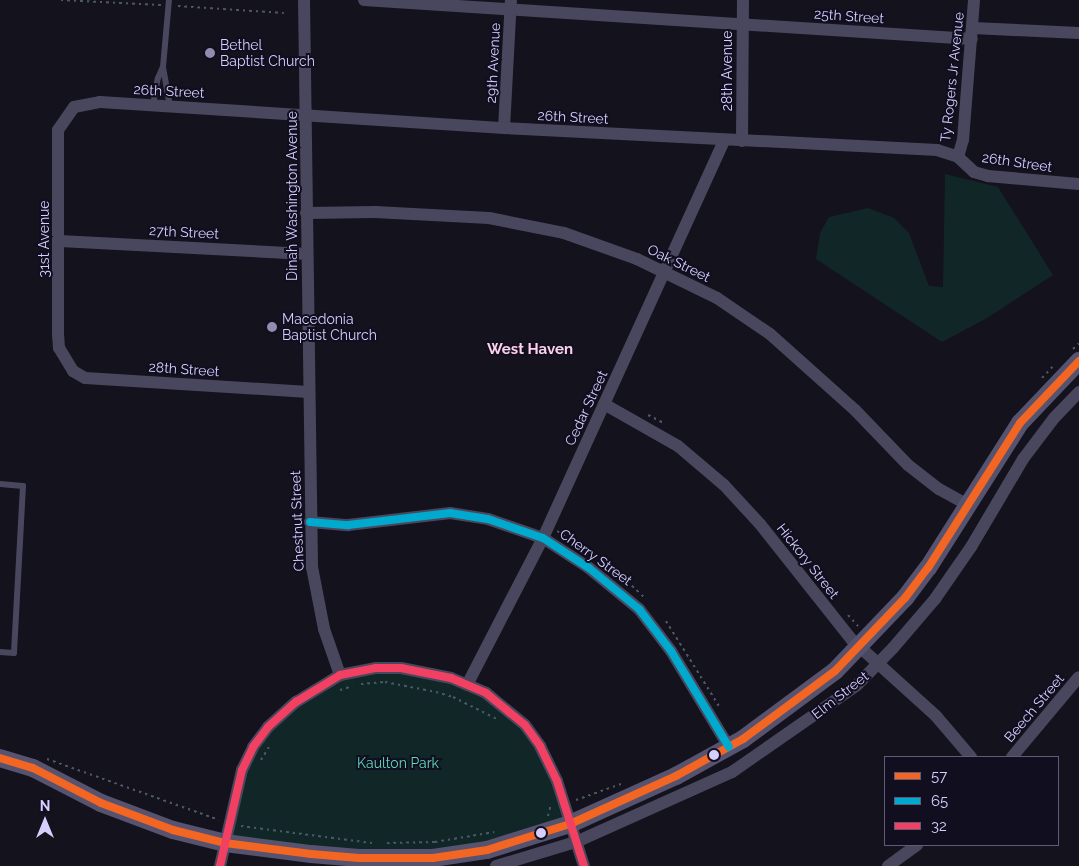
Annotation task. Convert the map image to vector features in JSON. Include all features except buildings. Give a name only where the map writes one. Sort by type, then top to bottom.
[{"type":"street","name":"Dinah Washington Avenue","points":[[304,0],[307,114],[308,392]]},
{"type":"street","name":"25th Street","points":[[364,0],[511,5],[742,24],[972,33],[1079,33]]},
{"type":"street","name":"28th Avenue","points":[[742,141],[743,0]]},
{"type":"street","name":"Ty Rogers Jr Avenue","points":[[958,157],[963,140],[974,0]]},
{"type":"street","name":"29th Avenue","points":[[504,128],[511,5]]},
{"type":"street","name":"26th Street","points":[[64,117],[74,108],[87,102],[307,114],[504,128],[937,150],[958,157],[974,172],[988,176],[1079,184]]},
{"type":"street","name":"31st Avenue","points":[[64,117],[58,130],[60,241],[58,335],[65,360]]},
{"type":"street","name":"Cedar Street","points":[[468,685],[549,526],[604,404],[667,272],[724,140]]},
{"type":"street","name":"Oak Street","points":[[306,213],[375,212],[489,218],[564,234],[667,272],[717,298],[770,334],[855,410],[908,466],[939,489],[968,505]]},
{"type":"street","name":"27th Street","points":[[60,241],[307,254]]},
{"type":"street","name":"Elm Street","points":[[0,758],[33,768],[136,818],[225,842],[363,862],[430,862],[487,850],[709,758],[729,747],[805,696],[860,648],[905,598],[968,505],[1020,423],[1075,356]]},
{"type":"street","name":"28th Street","points":[[65,360],[73,371],[85,378],[308,392]]},
{"type":"street","name":"Chestnut Street","points":[[308,392],[310,522],[316,592],[340,675]]},
{"type":"street","name":"Elm Street","points":[[496,866],[576,842],[743,766],[847,692],[877,664],[945,585],[1024,459],[1054,418],[1079,392]]},
{"type":"street","name":"Hickory Street","points":[[604,404],[678,446],[724,485],[860,648],[936,716],[970,756]]},
{"type":"street","name":"Cherry Street","points":[[310,522],[348,525],[450,513],[488,519],[543,538],[589,568],[643,614],[670,651],[729,747]]},
{"type":"street","points":[[220,866],[242,770],[253,747],[286,710],[340,675],[376,668],[426,671],[468,685],[497,700],[525,726],[547,757],[584,866]]},
{"type":"street","name":"Beech Street","points":[[1013,756],[1079,677]]},
{"type":"street","points":[[709,758],[716,779]]},
{"type":"street","points":[[888,866],[916,846]]},
{"type":"lane","points":[[169,0],[163,67],[170,106]]},
{"type":"lane","points":[[153,105],[158,78],[163,67]]},
{"type":"lane","points":[[0,484],[23,486],[14,652],[0,652]]},
{"type":"path","points":[[1075,356],[1079,343]]},
{"type":"path","points":[[1039,381],[1058,362]]},
{"type":"path","points":[[549,526],[612,568],[645,598]]},
{"type":"path","points":[[666,621],[720,708]]},
{"type":"path","points":[[337,691],[357,684],[385,682],[453,697],[502,721]]},
{"type":"path","points":[[258,764],[273,741]]},
{"type":"path","points":[[42,757],[242,827],[374,843]]},
{"type":"path","points":[[551,797],[547,817],[568,816],[572,802],[625,783]]},
{"type":"path","points":[[242,820],[242,827]]},
{"type":"path","points":[[382,843],[435,842],[501,831]]},
{"type":"green space","points":[[945,174],[998,187],[1053,275],[987,318],[942,342],[816,259],[820,233],[829,217],[868,208],[894,218],[909,233],[929,286],[943,287]]},
{"type":"green space","name":"Kaulton Park","points":[[401,668],[486,693],[525,725],[570,824],[433,858],[225,843],[235,794],[268,727],[340,675]]},
{"type":"transit line","name":"57","points":[[0,758],[33,768],[101,803],[173,830],[225,843],[311,854],[359,858],[433,858],[487,850],[570,824],[676,776],[743,739],[835,671],[905,598],[928,568],[1020,423],[1079,361]]},
{"type":"transit line","name":"65","points":[[310,522],[348,525],[450,513],[488,519],[543,538],[589,568],[639,609],[671,651],[729,747]]},
{"type":"transit line","name":"32","points":[[220,866],[242,770],[253,747],[268,727],[296,702],[340,675],[376,668],[401,668],[451,678],[486,693],[525,725],[540,746],[557,781],[584,866]]},
{"type":"place","name":"Bethel Baptist Church","points":[[210,53]]},
{"type":"place","name":"Macedonia Baptist Church","points":[[272,327]]},
{"type":"district","name":"West Haven","points":[[530,350]]}]
